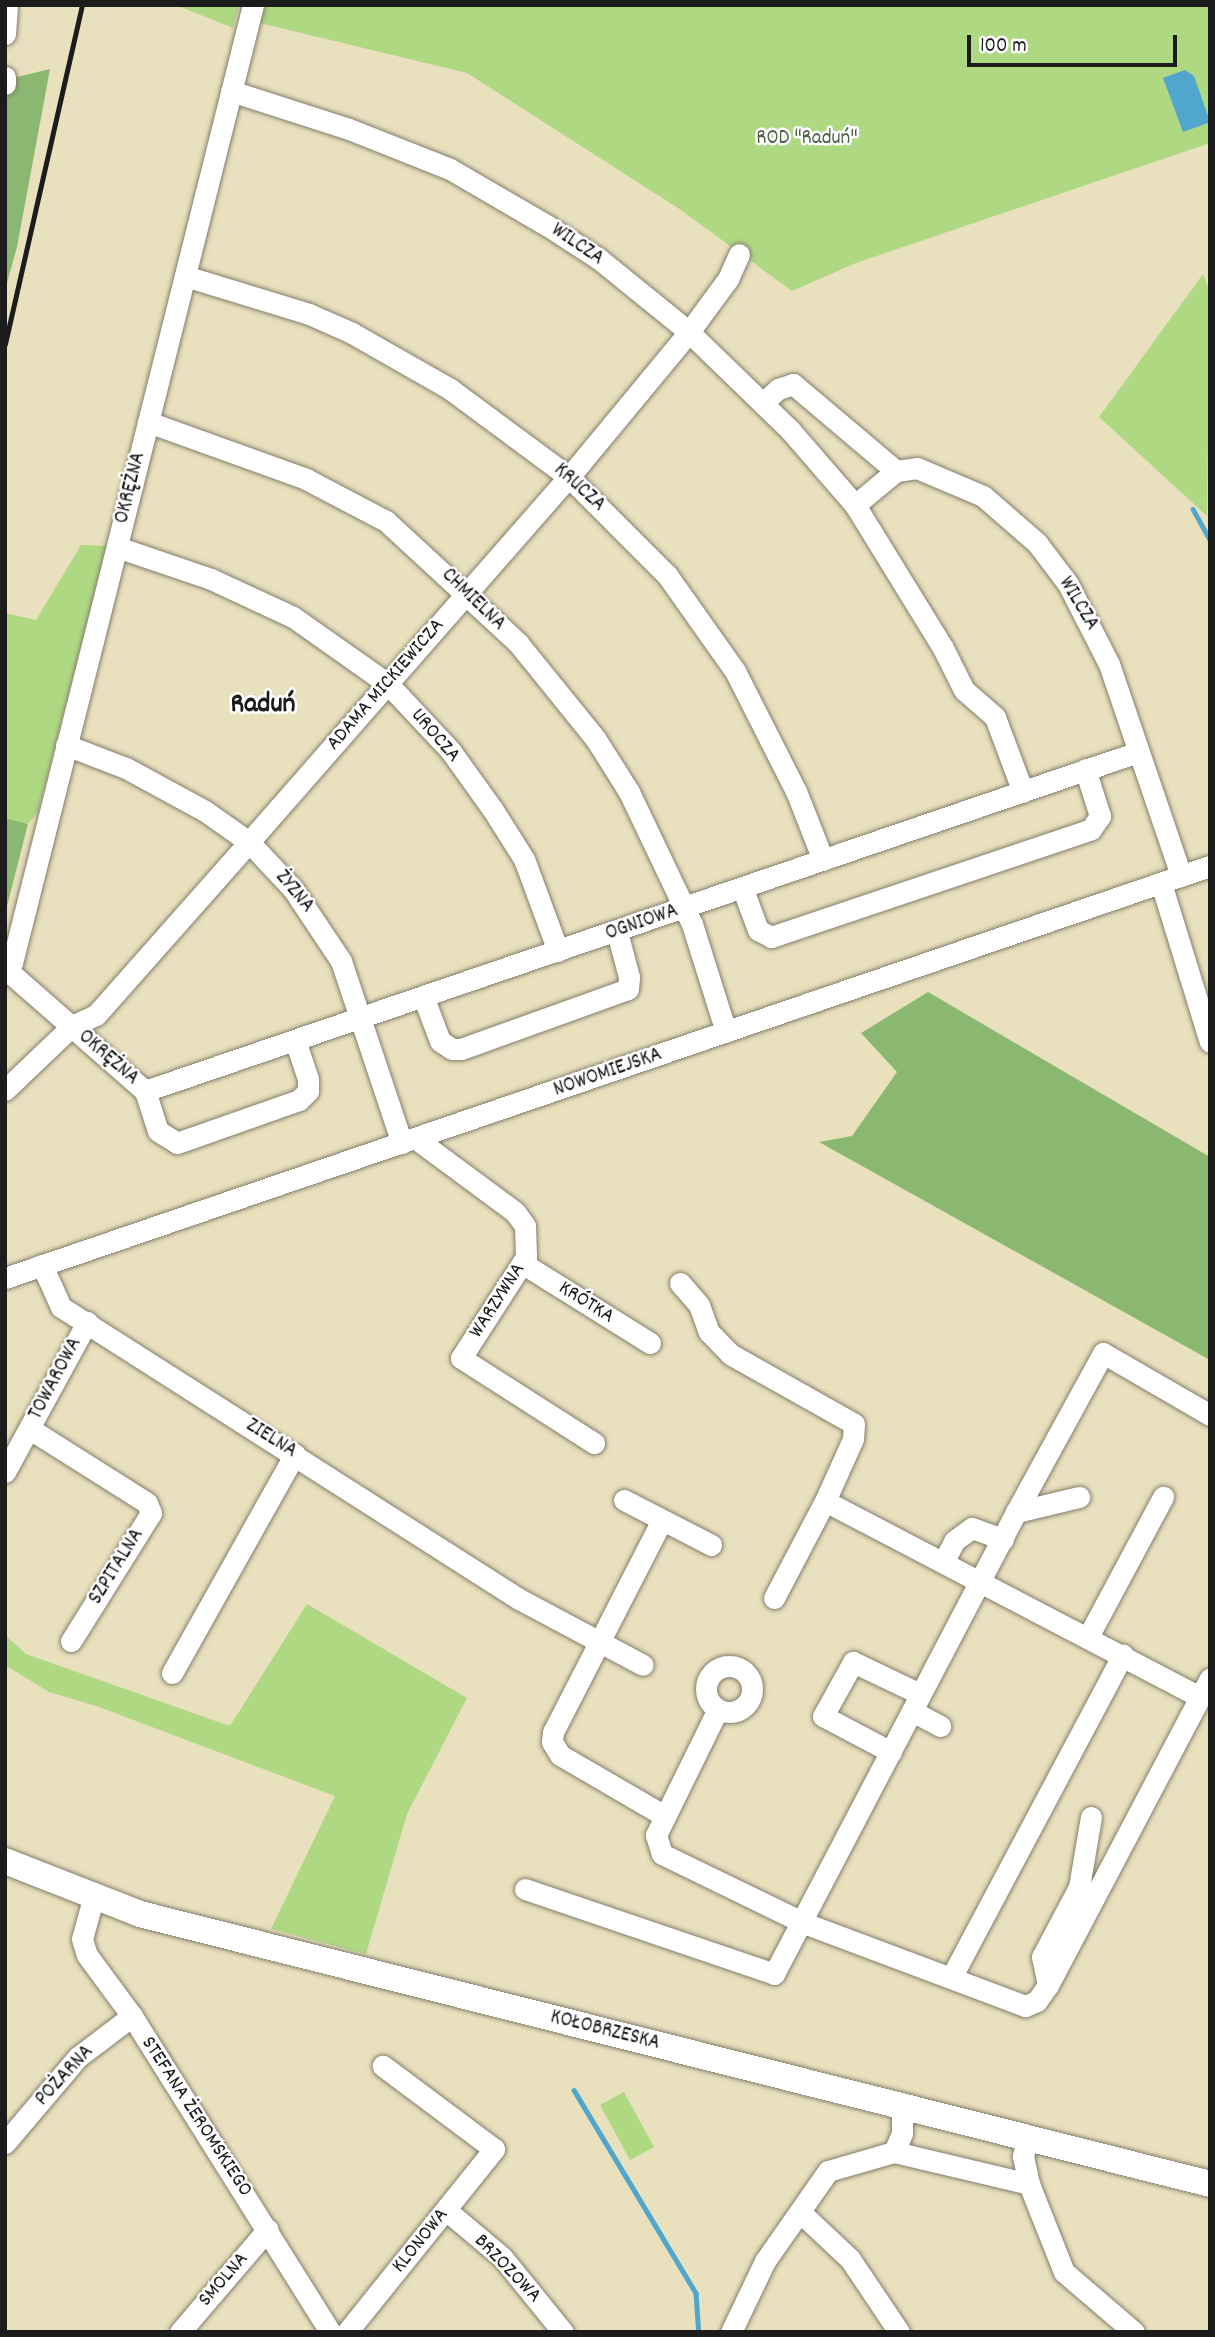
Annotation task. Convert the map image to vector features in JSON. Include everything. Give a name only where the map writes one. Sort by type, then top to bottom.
[{"type":"main road","name":"KOŁOBRZESKA","points":[[5,1861],[93,1899],[1210,2184]]},
{"type":"street","points":[[5,34],[7,5]]},
{"type":"street","name":"OKRĘŻNA","points":[[145,1091],[6,972],[117,547],[253,5]]},
{"type":"street","points":[[5,77],[5,84]]},
{"type":"street","name":"WILCZA","points":[[231,91],[361,133],[462,175],[599,259],[689,332],[763,403],[855,505],[943,648],[964,691],[995,716],[1023,792]]},
{"type":"street","name":"ADAMA MICKIEWICZA","points":[[5,1090],[72,1026],[96,1016],[388,684],[569,477],[689,332],[728,279],[739,254]]},
{"type":"street","name":"KRUCZA","points":[[185,276],[309,314],[352,333],[450,389],[569,477],[667,575],[735,671],[796,791],[823,860]]},
{"type":"street","points":[[763,403],[778,390],[793,384],[896,471],[855,505]]},
{"type":"street","name":"CHMIELNA","points":[[148,422],[222,446],[349,499],[386,522],[468,592],[518,643],[595,738],[629,792],[683,908],[726,1032]]},
{"type":"street","name":"WILCZA","points":[[896,471],[917,468],[952,480],[983,496],[1037,544],[1091,622],[1181,876]]},
{"type":"street","name":"UROCZA","points":[[117,547],[211,579],[293,617],[388,684],[450,750],[493,810],[524,859],[558,951]]},
{"type":"street","name":"ŻYZNA","points":[[66,745],[171,790],[249,842],[323,927],[341,961],[409,1140]]},
{"type":"street","name":"OGNIOWA","points":[[145,1091],[1138,752]]},
{"type":"street","points":[[742,887],[758,930],[772,937],[1091,828],[1100,816],[1084,769]]},
{"type":"street","name":"NOWOMIEJSKA","points":[[5,1278],[1210,866]]},
{"type":"street","points":[[1161,883],[1210,1042]]},
{"type":"street","points":[[423,996],[440,1041],[452,1049],[461,1048],[628,989],[629,977],[617,932]]},
{"type":"street","points":[[145,1091],[158,1130],[177,1143],[299,1100],[308,1091],[308,1079],[295,1040]]},
{"type":"street","name":"WARZYWNA","points":[[409,1140],[515,1212],[526,1226],[522,1263],[461,1358],[594,1443]]},
{"type":"street","name":"KRÓTKA","points":[[522,1263],[650,1342]]},
{"type":"street","name":"ZIELNA","points":[[41,1265],[61,1307],[519,1599],[643,1665]]},
{"type":"street","points":[[680,1283],[699,1306],[709,1332],[730,1354],[854,1424],[853,1439],[825,1501],[774,1598]]},
{"type":"street","name":"TOWAROWA","points":[[5,1472],[87,1322]]},
{"type":"street","points":[[525,1889],[774,1974],[1016,1511],[1103,1353],[1210,1415]]},
{"type":"street","name":"SZPITALNA","points":[[30,1429],[147,1503],[151,1513],[71,1641]]},
{"type":"street","points":[[172,1674],[295,1454]]},
{"type":"street","points":[[1016,1511],[1079,1497]]},
{"type":"street","points":[[1089,1635],[1163,1497]]},
{"type":"street","points":[[624,1500],[711,1545]]},
{"type":"street","points":[[718,1710],[656,1835],[662,1854],[802,1922],[952,1976],[1025,2006],[1037,2001],[1048,1986],[1205,1687],[1123,1655],[1089,1635],[825,1501]]},
{"type":"street","points":[[662,1520],[553,1732],[554,1749],[665,1816]]},
{"type":"street","points":[[944,1561],[954,1541],[972,1528],[1003,1539]]},
{"type":"street","points":[[952,1976],[1123,1655]]},
{"type":"street","points":[[891,1752],[823,1716],[853,1662],[916,1703],[940,1727]]},
{"type":"street","points":[[1048,1986],[1042,1957],[1079,1887],[1091,1817]]},
{"type":"street","name":"STEFANA ŻEROMSKIEGO","points":[[93,1899],[82,1939],[87,1955],[132,2017],[268,2229],[330,2332]]},
{"type":"street","name":"POŻARNA","points":[[5,2143],[78,2057],[132,2017]]},
{"type":"street","name":"KLONOWA","points":[[347,2332],[494,2148],[383,2066]]},
{"type":"street","points":[[894,2152],[902,2133],[902,2106]]},
{"type":"street","points":[[1028,2138],[1023,2156],[1029,2185],[1064,2272],[1133,2332]]},
{"type":"street","points":[[731,2332],[765,2261],[828,2171],[894,2152],[1029,2185]]},
{"type":"street","name":"BRZOZOWA","points":[[446,2210],[502,2257],[563,2332]]},
{"type":"street","points":[[800,2212],[850,2259],[899,2332]]},
{"type":"street","name":"SMOLNA","points":[[180,2332],[268,2229]]},
{"type":"green space","points":[[176,5],[239,5],[233,28]]},
{"type":"green space","name":"ROD \"Raduń\"","points":[[264,5],[1210,5],[1210,143],[856,263],[792,291],[678,208],[467,73],[260,23]]},
{"type":"green space","points":[[50,69],[17,247],[5,290],[5,80]]},
{"type":"green space","points":[[1203,274],[1210,293],[1207,516],[1099,417]]},
{"type":"green space","points":[[81,545],[107,546],[38,812],[28,824],[5,818],[5,613],[36,620]]},
{"type":"green space","points":[[5,818],[28,824],[5,914]]},
{"type":"green space","points":[[928,992],[1210,1157],[1210,1360],[819,1142],[852,1136],[897,1072],[861,1033]]},
{"type":"green space","points":[[307,1604],[467,1698],[407,1814],[366,1954],[271,1929],[335,1796],[99,1707],[49,1692],[5,1665],[5,1635],[26,1654],[230,1726]]},
{"type":"green space","points":[[624,2092],[654,2147],[630,2160],[600,2105]]},
{"type":"water","points":[[1185,70],[1194,76],[1208,123],[1183,132],[1163,78]]},
{"type":"waterway","points":[[1193,509],[1210,540]]},
{"type":"waterway","points":[[574,2090],[696,2293],[699,2332]]},
{"type":"railway","points":[[5,344],[82,5]]},
{"type":"district","name":"Raduń","points":[[263,706]]}]
